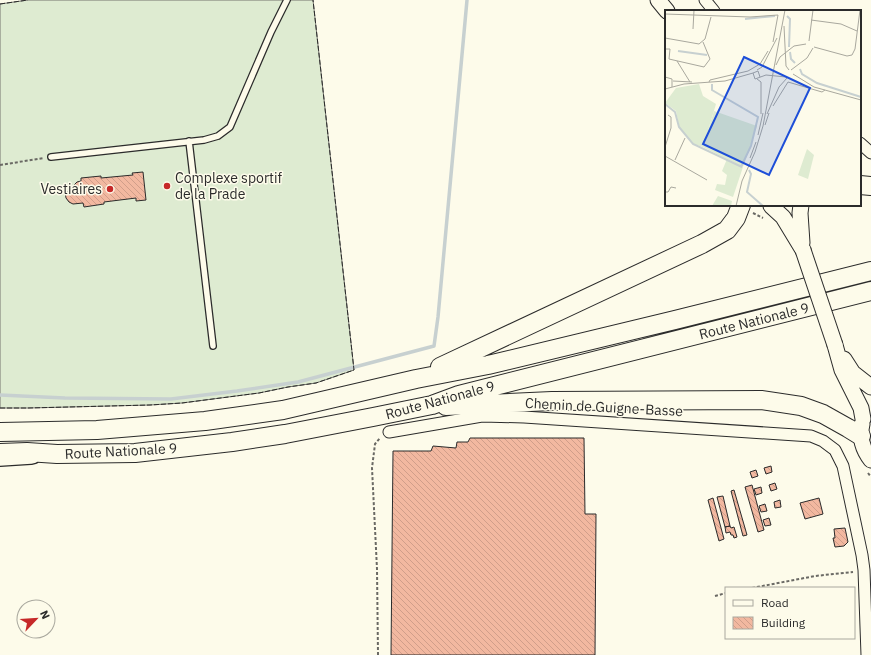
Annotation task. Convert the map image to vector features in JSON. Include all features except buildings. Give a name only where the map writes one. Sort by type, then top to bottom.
[{"type":"highway","points":[[861,185],[871,186]]},
{"type":"highway","points":[[416,379],[702,244],[727,230],[736,218],[740,206]]},
{"type":"highway","name":"Route Nationale 9","points":[[0,432],[98,430],[205,421],[283,410],[416,379],[518,358],[871,271]]},
{"type":"highway","name":"Route Nationale 9","points":[[0,452],[57,454],[135,453],[232,442],[284,434],[432,405],[467,393],[871,291]]},
{"type":"highway","points":[[432,405],[451,406],[552,401],[761,400],[801,406],[823,414],[848,428],[865,421]]},
{"type":"main road","points":[[658,0],[666,10]]},
{"type":"main road","points":[[775,206],[803,250],[842,370],[865,421],[864,448],[871,460]]},
{"type":"main road","points":[[800,206],[803,250]]},
{"type":"main road","points":[[835,345],[853,372],[871,387]]},
{"type":"street","points":[[705,0],[713,10]]},
{"type":"street","points":[[861,144],[871,153]]},
{"type":"street","name":"Chemin de Guigne-Basse","points":[[389,432],[482,416],[532,417],[811,436],[823,441],[835,450],[843,466],[862,555],[864,570],[867,655]]},
{"type":"lane","points":[[51,157],[204,140],[218,136],[230,126],[271,32],[287,0]]},
{"type":"lane","points":[[189,141],[213,346]]},
{"type":"lane","points":[[0,463],[31,461],[57,454]]},
{"type":"path","points":[[0,165],[51,157]]},
{"type":"path","points":[[378,655],[377,569],[372,468],[376,444],[381,436],[389,432]]},
{"type":"path","points":[[757,587],[815,576],[864,570]]},
{"type":"path","points":[[715,596],[725,593]]},
{"type":"green space","name":"Complexe sportif de la Prade","points":[[28,0],[313,0],[354,370],[316,383],[259,393],[182,403],[0,408],[0,4]]},
{"type":"waterway","points":[[0,395],[65,398],[171,399],[298,382],[434,346],[438,317],[467,0]]},
{"type":"fence","points":[[0,4],[28,0]]},
{"type":"fence","points":[[0,408],[182,403],[259,393],[316,383],[354,370],[313,0]]},
{"type":"place","name":"Complexe sportif de la Prade","points":[[167,186]]},
{"type":"place","name":"Vestiaires","points":[[110,189]]}]
